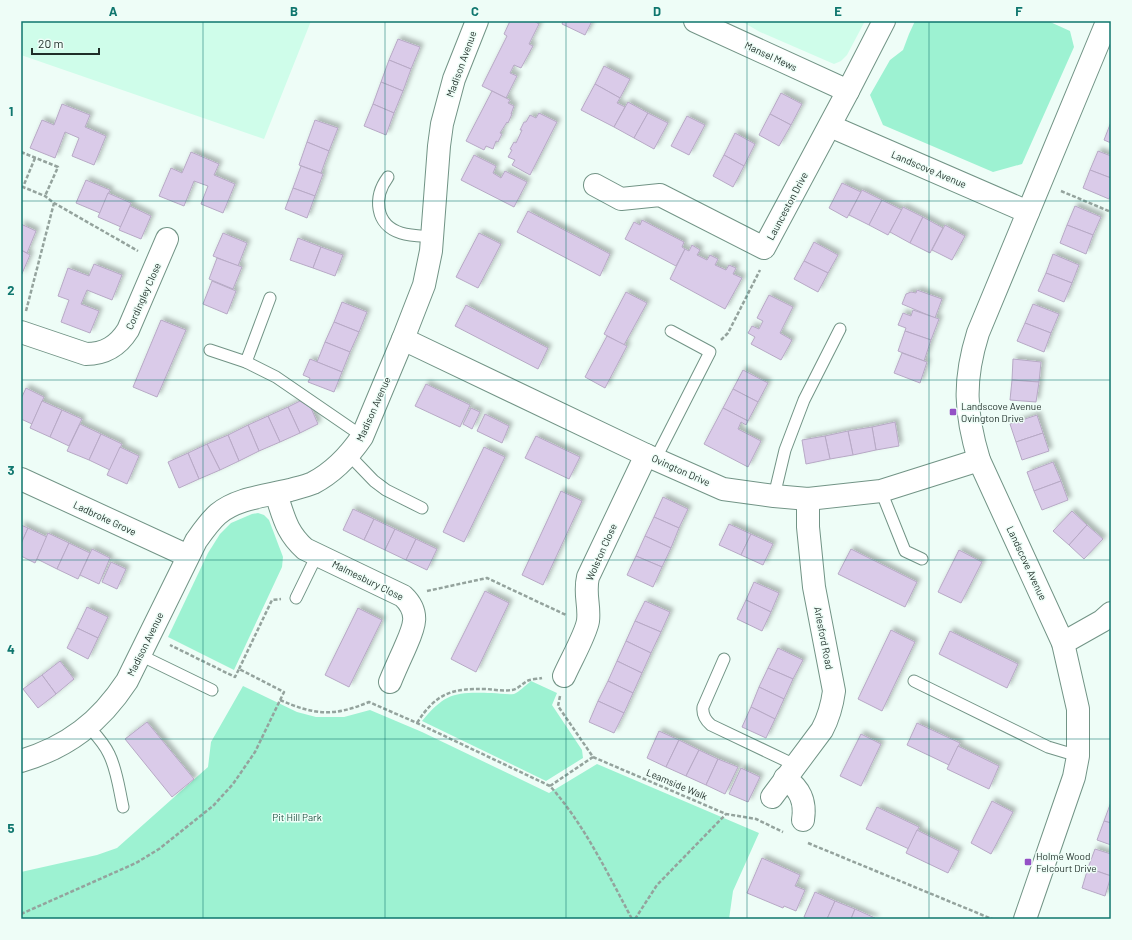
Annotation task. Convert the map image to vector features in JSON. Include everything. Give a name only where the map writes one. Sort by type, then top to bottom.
[{"type":"street","name":"Madison Avenue","points":[[21,761],[68,741],[107,709],[127,681],[188,556],[206,526],[218,514],[233,505],[312,483],[327,475],[349,455],[362,436],[424,285],[428,268],[432,236],[439,146],[444,116],[454,79],[477,21]]},
{"type":"street","name":"Mansel Mews","points":[[695,21],[848,91]]},
{"type":"street","name":"Launceston Drive","points":[[595,185],[621,199],[660,195],[764,248],[830,126],[884,21]]},
{"type":"street","name":"Landscove Avenue","points":[[1025,919],[1074,777],[1078,756],[1078,709],[1063,643],[979,460],[971,434],[968,417],[967,400],[969,366],[978,333],[1108,22]]},
{"type":"street","name":"Landscove Avenue","points":[[830,126],[1028,212]]},
{"type":"street","name":"Cordingley Close","points":[[23,323],[86,354],[97,354],[115,346],[123,339],[128,330],[167,239]]},
{"type":"street","name":"Ovington Drive","points":[[403,339],[651,457],[723,489],[808,499],[881,491],[979,460]]},
{"type":"street","name":"Wolston Close","points":[[564,676],[587,625],[588,612],[586,586],[588,577],[651,457]]},
{"type":"street","name":"Ladbroke Grove","points":[[21,479],[188,556]]},
{"type":"street","name":"Malmesbury Close","points":[[276,494],[286,524],[295,540],[305,549],[403,596],[408,601],[412,608],[415,622],[390,682]]},
{"type":"street","name":"Arlesford Road","points":[[772,797],[822,730],[832,705],[834,691],[814,587],[808,526],[808,499]]},
{"type":"street","points":[[1063,643],[1102,621],[1111,613]]},
{"type":"street","points":[[790,772],[804,804],[797,831]]},
{"type":"lane","points":[[388,177],[380,192],[378,200],[379,209],[386,224],[401,233],[432,236]]},
{"type":"lane","points":[[246,362],[270,298]]},
{"type":"lane","points":[[774,496],[785,450],[804,400],[840,329]]},
{"type":"lane","points":[[651,457],[710,352],[671,331]]},
{"type":"lane","points":[[210,350],[246,362],[276,378],[362,436]]},
{"type":"lane","points":[[349,455],[386,490],[422,508]]},
{"type":"lane","points":[[881,491],[905,551],[922,559]]},
{"type":"lane","points":[[296,598],[317,555]]},
{"type":"lane","points":[[140,655],[212,690]]},
{"type":"lane","points":[[724,659],[703,707],[702,711],[705,719],[711,725],[790,772]]},
{"type":"lane","points":[[914,681],[1048,747],[1078,756]]},
{"type":"lane","points":[[88,726],[101,740],[109,754],[123,806]]},
{"type":"path","points":[[21,152],[58,167],[45,196]]},
{"type":"path","points":[[35,158],[23,187],[45,196],[54,203],[158,263]]},
{"type":"path","points":[[1040,182],[1111,212]]},
{"type":"path","points":[[23,323],[54,203]]},
{"type":"path","points":[[710,352],[728,333],[763,264],[764,248]]},
{"type":"path","points":[[403,596],[487,578],[587,625]]},
{"type":"path","points":[[150,635],[235,677],[272,600],[296,598]]},
{"type":"path","points":[[21,914],[136,863],[159,849],[208,811],[233,784],[255,752],[284,692],[239,669]]},
{"type":"path","points":[[417,724],[433,702],[454,691],[471,689],[513,690],[528,680],[564,676],[558,706],[593,757],[550,786]]},
{"type":"path","points":[[280,700],[307,710],[326,712],[341,712],[368,702],[550,786],[563,801],[593,848],[633,919],[657,885],[726,814]]},
{"type":"path","name":"Leamside Walk","points":[[593,757],[726,814],[756,819],[797,831],[992,919]]},
{"type":"shaded area","points":[[21,21],[311,21],[264,139],[21,55]]},
{"type":"shaded area","points":[[741,21],[865,21],[847,55],[841,61],[834,64],[760,32]]},
{"type":"green space","points":[[915,21],[1048,21],[1070,31],[1074,47],[1022,164],[993,172],[883,125],[870,95],[890,60],[903,50]]},
{"type":"green space","points":[[258,513],[264,515],[269,520],[283,557],[282,567],[234,670],[168,637],[208,553],[220,534],[231,523]]},
{"type":"green space","points":[[531,681],[557,693],[552,705],[582,750],[583,758],[546,781],[422,721],[438,704],[452,696],[469,693],[514,694]]},
{"type":"green space","name":"Pit Hill Park","points":[[243,686],[297,712],[316,717],[344,717],[370,710],[422,732],[549,793],[597,764],[759,833],[733,891],[729,919],[21,919],[21,872],[97,855],[117,848],[208,767],[211,742]]},
{"type":"building","points":[[510,21],[534,21],[539,24],[529,44],[533,46],[521,68],[514,65],[510,73],[517,76],[506,98],[482,86],[507,36],[504,34]]},
{"type":"building","points":[[563,21],[592,21],[585,35],[562,24]]},
{"type":"building","points":[[398,39],[420,47],[411,69],[389,60]]},
{"type":"building","points":[[389,60],[411,69],[403,91],[381,82]]},
{"type":"building","points":[[604,66],[630,79],[620,98],[595,84]]},
{"type":"building","points":[[381,82],[403,91],[394,113],[373,104]]},
{"type":"building","points":[[595,84],[620,98],[617,103],[625,107],[614,127],[581,110]]},
{"type":"building","points":[[492,91],[510,100],[508,103],[514,106],[508,123],[507,122],[500,133],[502,134],[498,142],[496,141],[493,149],[486,146],[484,150],[466,141]]},
{"type":"building","points":[[781,93],[802,104],[791,125],[770,114]]},
{"type":"building","points":[[628,102],[648,113],[634,138],[614,127]]},
{"type":"building","points":[[62,104],[90,115],[85,127],[106,136],[94,165],[72,156],[79,138],[65,132],[55,158],[30,148],[42,120],[54,125]]},
{"type":"building","points":[[373,104],[394,113],[386,135],[364,126]]},
{"type":"building","points":[[539,113],[557,122],[530,175],[512,165],[515,160],[508,157],[512,150],[510,149],[514,142],[516,143],[522,130],[520,130],[524,122],[526,122],[530,115],[536,118]]},
{"type":"building","points":[[648,113],[668,123],[654,149],[634,138]]},
{"type":"building","points":[[770,114],[791,125],[779,146],[759,135]]},
{"type":"building","points":[[687,116],[705,125],[689,155],[671,146]]},
{"type":"building","points":[[315,120],[338,128],[329,151],[307,142]]},
{"type":"building","points":[[1111,122],[1111,143],[1104,140]]},
{"type":"building","points":[[735,133],[755,144],[744,166],[724,155]]},
{"type":"building","points":[[307,142],[329,151],[321,173],[299,165]]},
{"type":"building","points":[[1098,151],[1111,156],[1111,178],[1090,170]]},
{"type":"building","points":[[191,152],[219,164],[214,175],[235,184],[223,213],[201,204],[208,186],[194,181],[184,206],[159,196],[171,168],[182,173]]},
{"type":"building","points":[[474,155],[496,166],[493,173],[501,178],[505,171],[527,182],[514,207],[461,180]]},
{"type":"building","points":[[724,155],[744,166],[733,187],[713,176]]},
{"type":"building","points":[[301,166],[323,174],[315,196],[293,188]]},
{"type":"building","points":[[1090,170],[1111,178],[1111,193],[1109,199],[1083,188]]},
{"type":"building","points":[[86,180],[110,190],[100,213],[76,203]]},
{"type":"building","points":[[842,183],[861,192],[847,218],[829,208]]},
{"type":"building","points":[[293,188],[315,196],[307,218],[285,209]]},
{"type":"building","points":[[862,190],[882,200],[869,225],[849,215]]},
{"type":"building","points":[[108,193],[131,203],[121,227],[98,217]]},
{"type":"building","points":[[882,200],[902,210],[888,235],[869,225]]},
{"type":"building","points":[[130,206],[151,216],[141,239],[119,230]]},
{"type":"building","points":[[1075,206],[1101,217],[1093,235],[1067,225]]},
{"type":"building","points":[[903,207],[923,217],[910,243],[890,232]]},
{"type":"building","points":[[528,211],[610,254],[600,276],[517,232]]},
{"type":"building","points":[[923,217],[943,228],[930,253],[910,243]]},
{"type":"building","points":[[642,220],[684,242],[682,247],[685,249],[676,266],[625,239],[634,222],[640,225]]},
{"type":"building","points":[[21,224],[36,231],[27,253],[21,250]]},
{"type":"building","points":[[945,225],[965,236],[952,260],[932,250]]},
{"type":"building","points":[[1067,225],[1093,235],[1086,254],[1060,243]]},
{"type":"building","points":[[223,233],[247,243],[238,266],[213,256]]},
{"type":"building","points":[[479,233],[501,244],[478,288],[456,277]]},
{"type":"building","points":[[298,238],[321,247],[313,268],[290,260]]},
{"type":"building","points":[[814,242],[838,255],[828,273],[804,261]]},
{"type":"building","points":[[692,245],[700,250],[697,255],[707,260],[710,255],[718,259],[715,265],[726,270],[729,265],[736,268],[733,274],[742,278],[725,309],[670,279],[685,249],[689,251]]},
{"type":"building","points":[[321,247],[343,255],[335,276],[313,268]]},
{"type":"building","points":[[21,250],[30,255],[21,276]]},
{"type":"building","points":[[1053,254],[1079,265],[1072,283],[1046,273]]},
{"type":"building","points":[[217,258],[242,267],[233,289],[209,279]]},
{"type":"building","points":[[804,261],[828,273],[818,292],[794,279]]},
{"type":"building","points":[[94,264],[122,275],[112,300],[87,290],[81,304],[99,311],[90,333],[61,322],[69,300],[58,296],[68,268],[89,276]]},
{"type":"building","points":[[1046,273],[1072,283],[1064,302],[1038,291]]},
{"type":"building","points":[[212,281],[236,291],[227,314],[203,304]]},
{"type":"building","points":[[917,290],[942,299],[935,318],[902,304],[906,294],[911,292],[916,293]]},
{"type":"building","points":[[626,292],[647,303],[624,345],[604,334]]},
{"type":"building","points":[[769,295],[793,307],[780,333],[792,340],[781,360],[751,344],[755,337],[748,333],[752,326],[759,329],[763,321],[757,318]]},
{"type":"building","points":[[342,302],[367,312],[359,332],[334,322]]},
{"type":"building","points":[[1033,304],[1059,314],[1051,333],[1025,323]]},
{"type":"building","points":[[466,305],[548,348],[538,369],[455,326]]},
{"type":"building","points":[[913,310],[939,319],[931,340],[905,331],[906,328],[898,325],[903,313],[911,316]]},
{"type":"building","points":[[161,320],[186,330],[157,397],[133,387]]},
{"type":"building","points":[[334,322],[359,332],[350,352],[325,342]]},
{"type":"building","points":[[1025,323],[1051,333],[1044,352],[1017,341]]},
{"type":"building","points":[[905,331],[931,340],[924,361],[898,351]]},
{"type":"building","points":[[607,336],[627,346],[605,388],[585,377]]},
{"type":"building","points":[[325,342],[350,352],[342,372],[317,362]]},
{"type":"building","points":[[902,353],[927,362],[920,383],[894,373]]},
{"type":"building","points":[[310,359],[342,372],[334,392],[308,382],[310,378],[303,375]]},
{"type":"building","points":[[1013,359],[1041,362],[1039,382],[1012,380]]},
{"type":"building","points":[[743,370],[768,383],[758,402],[733,389]]},
{"type":"building","points":[[1012,380],[1039,382],[1036,402],[1010,400]]},
{"type":"building","points":[[426,384],[470,405],[460,427],[415,406]]},
{"type":"building","points":[[26,388],[44,397],[32,424],[21,419],[21,399]]},
{"type":"building","points":[[733,389],[758,402],[748,421],[723,408]]},
{"type":"building","points":[[42,401],[62,410],[50,437],[30,428]]},
{"type":"building","points":[[300,401],[311,408],[318,424],[300,433],[288,407]]},
{"type":"building","points":[[288,407],[300,433],[280,442],[268,416]]},
{"type":"building","points":[[471,408],[480,412],[472,429],[463,424]]},
{"type":"building","points":[[723,408],[748,421],[746,425],[741,422],[738,429],[761,441],[748,467],[704,444]]},
{"type":"building","points":[[62,410],[82,419],[69,446],[50,437]]},
{"type":"building","points":[[485,414],[509,426],[502,443],[477,431]]},
{"type":"building","points":[[1037,415],[1043,433],[1016,442],[1010,424]]},
{"type":"building","points":[[268,416],[280,442],[259,451],[248,425]]},
{"type":"building","points":[[895,422],[899,446],[876,450],[872,427]]},
{"type":"building","points":[[80,424],[101,434],[89,460],[67,451]]},
{"type":"building","points":[[248,425],[259,451],[239,461],[228,435]]},
{"type":"building","points":[[872,427],[876,450],[853,455],[848,431]]},
{"type":"building","points":[[848,431],[853,455],[830,459],[825,436]]},
{"type":"building","points":[[1043,433],[1049,451],[1022,460],[1016,442]]},
{"type":"building","points":[[101,434],[122,444],[110,470],[89,460]]},
{"type":"building","points":[[228,435],[239,461],[220,470],[207,444]]},
{"type":"building","points":[[536,436],[580,457],[569,479],[525,458]]},
{"type":"building","points":[[825,436],[830,459],[806,464],[802,440]]},
{"type":"building","points":[[207,444],[220,470],[199,479],[188,453]]},
{"type":"building","points":[[120,447],[139,456],[127,484],[107,475]]},
{"type":"building","points":[[484,447],[505,457],[464,542],[443,532]]},
{"type":"building","points":[[188,453],[199,479],[179,488],[168,462]]},
{"type":"building","points":[[1053,462],[1061,481],[1034,491],[1027,472]]},
{"type":"building","points":[[1061,481],[1068,500],[1042,510],[1034,491]]},
{"type":"building","points":[[561,491],[582,501],[543,585],[522,575]]},
{"type":"building","points":[[663,497],[688,509],[679,528],[654,517]]},
{"type":"building","points":[[353,509],[374,519],[364,540],[343,530]]},
{"type":"building","points":[[1072,511],[1087,525],[1069,545],[1053,531]]},
{"type":"building","points":[[654,517],[679,528],[671,548],[645,536]]},
{"type":"building","points":[[374,519],[395,529],[385,550],[364,540]]},
{"type":"building","points":[[729,524],[751,534],[741,555],[719,545]]},
{"type":"building","points":[[21,525],[28,528],[21,544]]},
{"type":"building","points":[[1087,525],[1103,539],[1084,559],[1069,545]]},
{"type":"building","points":[[28,528],[47,537],[35,563],[21,556],[21,544]]},
{"type":"building","points":[[395,529],[416,539],[406,560],[385,550]]},
{"type":"building","points":[[48,533],[69,543],[57,569],[37,559]]},
{"type":"building","points":[[751,534],[773,544],[763,565],[741,555]]},
{"type":"building","points":[[645,536],[671,548],[662,567],[636,556]]},
{"type":"building","points":[[416,539],[437,549],[427,570],[406,560]]},
{"type":"building","points":[[69,543],[90,553],[78,579],[57,569]]},
{"type":"building","points":[[92,549],[110,558],[99,584],[80,575]]},
{"type":"building","points":[[851,549],[917,582],[905,607],[838,574]]},
{"type":"building","points":[[959,550],[982,562],[961,603],[938,592]]},
{"type":"building","points":[[636,556],[662,567],[653,587],[627,575]]},
{"type":"building","points":[[111,562],[126,569],[117,589],[102,582]]},
{"type":"building","points":[[754,582],[779,593],[771,612],[746,600]]},
{"type":"building","points":[[485,591],[509,603],[476,672],[451,659]]},
{"type":"building","points":[[746,600],[771,612],[762,631],[737,619]]},
{"type":"building","points":[[645,601],[670,612],[661,632],[635,621]]},
{"type":"building","points":[[87,607],[108,617],[98,638],[77,628]]},
{"type":"building","points":[[358,608],[382,620],[349,687],[325,675]]},
{"type":"building","points":[[635,621],[661,632],[651,653],[626,641]]},
{"type":"building","points":[[77,628],[98,638],[88,659],[67,648]]},
{"type":"building","points":[[891,630],[915,642],[882,711],[858,699]]},
{"type":"building","points":[[950,631],[1018,664],[1007,688],[939,654]]},
{"type":"building","points":[[626,641],[651,653],[642,673],[617,661]]},
{"type":"building","points":[[778,648],[803,660],[793,679],[768,668]]},
{"type":"building","points":[[60,661],[74,679],[56,694],[42,675]]},
{"type":"building","points":[[617,661],[642,673],[633,693],[608,681]]},
{"type":"building","points":[[768,668],[793,679],[784,699],[759,687]]},
{"type":"building","points":[[42,675],[56,694],[38,708],[23,689]]},
{"type":"building","points":[[608,681],[633,693],[624,713],[598,701]]},
{"type":"building","points":[[759,687],[784,699],[775,719],[751,707]]},
{"type":"building","points":[[598,701],[624,713],[614,733],[589,722]]},
{"type":"building","points":[[751,707],[775,719],[766,738],[742,727]]},
{"type":"building","points":[[147,722],[194,779],[172,797],[125,739]]},
{"type":"building","points":[[917,723],[960,743],[949,765],[907,745]]},
{"type":"building","points":[[659,731],[679,740],[666,767],[647,758]]},
{"type":"building","points":[[861,734],[881,744],[861,786],[840,776]]},
{"type":"building","points":[[679,740],[699,750],[686,776],[666,767]]},
{"type":"building","points":[[958,746],[999,766],[989,789],[947,769]]},
{"type":"building","points":[[699,750],[718,759],[706,785],[686,776]]},
{"type":"building","points":[[718,759],[738,767],[725,794],[706,785]]},
{"type":"building","points":[[741,768],[760,777],[748,802],[729,794]]},
{"type":"building","points":[[992,801],[1013,812],[991,854],[971,843]]},
{"type":"building","points":[[1111,802],[1111,823],[1104,821]]},
{"type":"building","points":[[877,807],[919,827],[909,849],[866,829]]},
{"type":"building","points":[[1104,821],[1111,823],[1111,845],[1097,840]]},
{"type":"building","points":[[917,830],[959,851],[948,873],[906,853]]},
{"type":"building","points":[[1095,849],[1111,854],[1111,876],[1088,868]]},
{"type":"building","points":[[762,858],[800,875],[795,886],[805,890],[796,911],[784,906],[783,908],[747,893]]},
{"type":"building","points":[[1088,868],[1111,876],[1105,896],[1082,888]]},
{"type":"building","points":[[815,892],[835,901],[827,919],[809,919],[804,917]]},
{"type":"building","points":[[835,901],[855,909],[851,919],[827,919]]},
{"type":"building","points":[[855,909],[875,918],[875,919],[851,919]]},
{"type":"place","name":"Landscove Avenue Ovington Drive","points":[[953,412]]},
{"type":"place","name":"Holme Wood Felcourt Drive","points":[[1028,862]]}]
